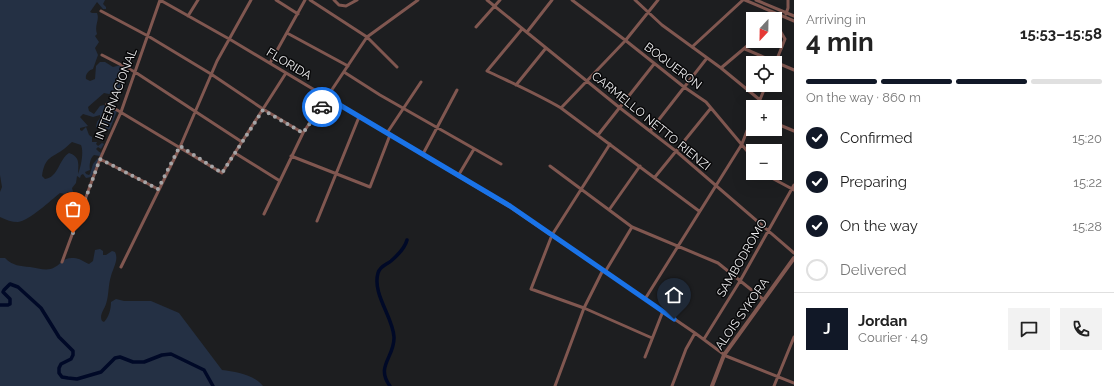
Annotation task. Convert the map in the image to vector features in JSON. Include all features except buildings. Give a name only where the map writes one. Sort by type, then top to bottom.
[{"type":"street","name":"FLORIDA","points":[[160,0],[228,38],[510,206],[704,339],[724,355],[794,383]]},
{"type":"street","name":"INTERNACIONAL","points":[[62,262],[100,159],[121,112],[160,0]]},
{"type":"street","points":[[188,16],[198,0]]},
{"type":"street","points":[[122,267],[158,189],[180,146],[228,38],[251,0]]},
{"type":"street","points":[[276,0],[298,14]]},
{"type":"street","points":[[270,63],[306,0]]},
{"type":"street","points":[[310,0],[367,37],[397,67]]},
{"type":"street","points":[[334,0],[339,5],[346,6],[357,0]]},
{"type":"street","name":"CARMELLO NETTO RIENZI","points":[[487,0],[620,108],[677,152],[794,253]]},
{"type":"street","points":[[476,27],[500,0]]},
{"type":"street","points":[[527,32],[552,0]]},
{"type":"street","name":"BOQUERON","points":[[572,0],[684,87],[706,102],[746,149]]},
{"type":"street","points":[[635,0],[662,25],[721,68],[760,100],[763,92]]},
{"type":"street","points":[[561,108],[625,40],[658,0]]},
{"type":"street","points":[[692,47],[744,0],[794,21]]},
{"type":"street","points":[[756,0],[794,16]]},
{"type":"street","points":[[783,16],[788,8],[788,0]]},
{"type":"street","points":[[264,214],[303,133],[328,98],[367,37],[414,1]]},
{"type":"street","points":[[101,11],[148,36],[211,74],[263,110],[303,133]]},
{"type":"street","points":[[522,29],[487,71],[542,97],[561,108],[699,211]]},
{"type":"street","points":[[287,33],[348,66]]},
{"type":"street","points":[[782,34],[785,39],[782,47]]},
{"type":"street","points":[[516,85],[546,48]]},
{"type":"street","points":[[721,68],[745,49],[760,56]]},
{"type":"street","points":[[102,55],[135,72],[242,142]]},
{"type":"street","points":[[650,131],[707,58]]},
{"type":"street","points":[[598,135],[654,64]]},
{"type":"street","points":[[782,65],[794,70]]},
{"type":"street","points":[[344,72],[501,164]]},
{"type":"street","points":[[107,104],[180,146],[222,173],[286,73]]},
{"type":"street","points":[[291,156],[370,187],[389,134],[421,82]]},
{"type":"street","points":[[423,154],[457,90]]},
{"type":"street","points":[[655,177],[677,152],[711,108]]},
{"type":"street","points":[[317,222],[359,117]]},
{"type":"street","points":[[782,126],[794,131]]},
{"type":"street","points":[[645,299],[742,144],[746,133]]},
{"type":"street","points":[[610,144],[552,235],[531,289],[584,308],[652,338]]},
{"type":"street","points":[[458,176],[474,148]]},
{"type":"street","points":[[235,153],[280,181]]},
{"type":"street","points":[[100,159],[158,189]]},
{"type":"street","points":[[550,166],[632,227],[718,263],[764,300]]},
{"type":"street","points":[[609,210],[640,166]]},
{"type":"street","points":[[775,180],[793,190]]},
{"type":"street","name":"SAMBODROMO","points":[[704,339],[740,281],[793,190],[794,185]]},
{"type":"street","points":[[554,386],[584,308],[604,271],[632,227]]},
{"type":"street","name":"ALOIS SYKORA","points":[[712,386],[724,355],[794,258]]},
{"type":"street","points":[[645,357],[663,311]]},
{"type":"street","points":[[674,386],[686,349],[695,334]]},
{"type":"street","points":[[774,386],[794,337]]},
{"type":"shaded area","points":[[0,0],[105,0],[103,4],[106,9],[103,9],[97,2],[90,12],[97,13],[98,16],[96,28],[97,34],[95,36],[99,42],[95,48],[98,55],[93,69],[86,75],[86,79],[90,81],[95,79],[96,66],[100,62],[105,62],[113,67],[121,65],[125,67],[119,78],[122,85],[120,89],[109,94],[104,93],[88,107],[89,111],[94,114],[100,106],[104,105],[108,110],[103,110],[103,113],[106,114],[109,112],[113,113],[114,110],[110,106],[106,106],[106,102],[108,101],[115,104],[117,111],[110,129],[106,130],[105,125],[100,129],[96,127],[100,115],[93,117],[83,114],[80,117],[88,126],[80,128],[80,130],[82,131],[86,127],[89,135],[92,137],[92,142],[97,142],[96,144],[98,146],[102,143],[104,144],[101,149],[98,147],[96,149],[101,153],[100,156],[93,156],[90,162],[90,170],[85,172],[89,175],[93,164],[98,158],[100,158],[99,163],[91,177],[86,178],[83,174],[80,178],[77,176],[76,183],[72,188],[72,193],[60,193],[28,218],[23,221],[14,222],[0,217],[0,192],[2,187],[0,175]],"holes":[[[72,142],[81,145],[82,160],[78,174],[77,159],[69,153],[63,159],[53,175],[45,179],[42,176],[43,169],[50,158]]]},
{"type":"shaded area","points":[[100,249],[103,251],[103,255],[106,255],[112,251],[115,252],[116,255],[115,264],[110,279],[107,301],[101,315],[102,321],[104,322],[107,318],[111,302],[116,299],[124,301],[151,301],[179,313],[222,370],[249,376],[263,386],[0,386],[0,258],[5,258],[11,263],[17,265],[49,269],[55,267],[65,259],[70,258],[78,259],[89,264],[93,261],[95,250]]},
{"type":"waterway","points":[[390,386],[384,373],[394,344],[394,337],[393,329],[380,297],[377,281],[380,269],[399,254],[405,246],[407,240]]},
{"type":"waterway","points":[[0,305],[10,304],[10,299],[3,292],[10,284],[18,287],[41,308],[59,337],[73,351],[71,359],[61,364],[59,368],[59,373],[62,377],[77,379],[101,372],[115,358],[120,357],[133,362],[144,362],[162,355],[171,354],[204,370],[213,386]]},
{"type":"way so far","points":[[73,233],[100,159],[158,189],[180,146],[222,173],[263,110],[303,133],[322,107]]},
{"type":"route","points":[[322,107],[328,98],[510,206],[674,319]]}]
